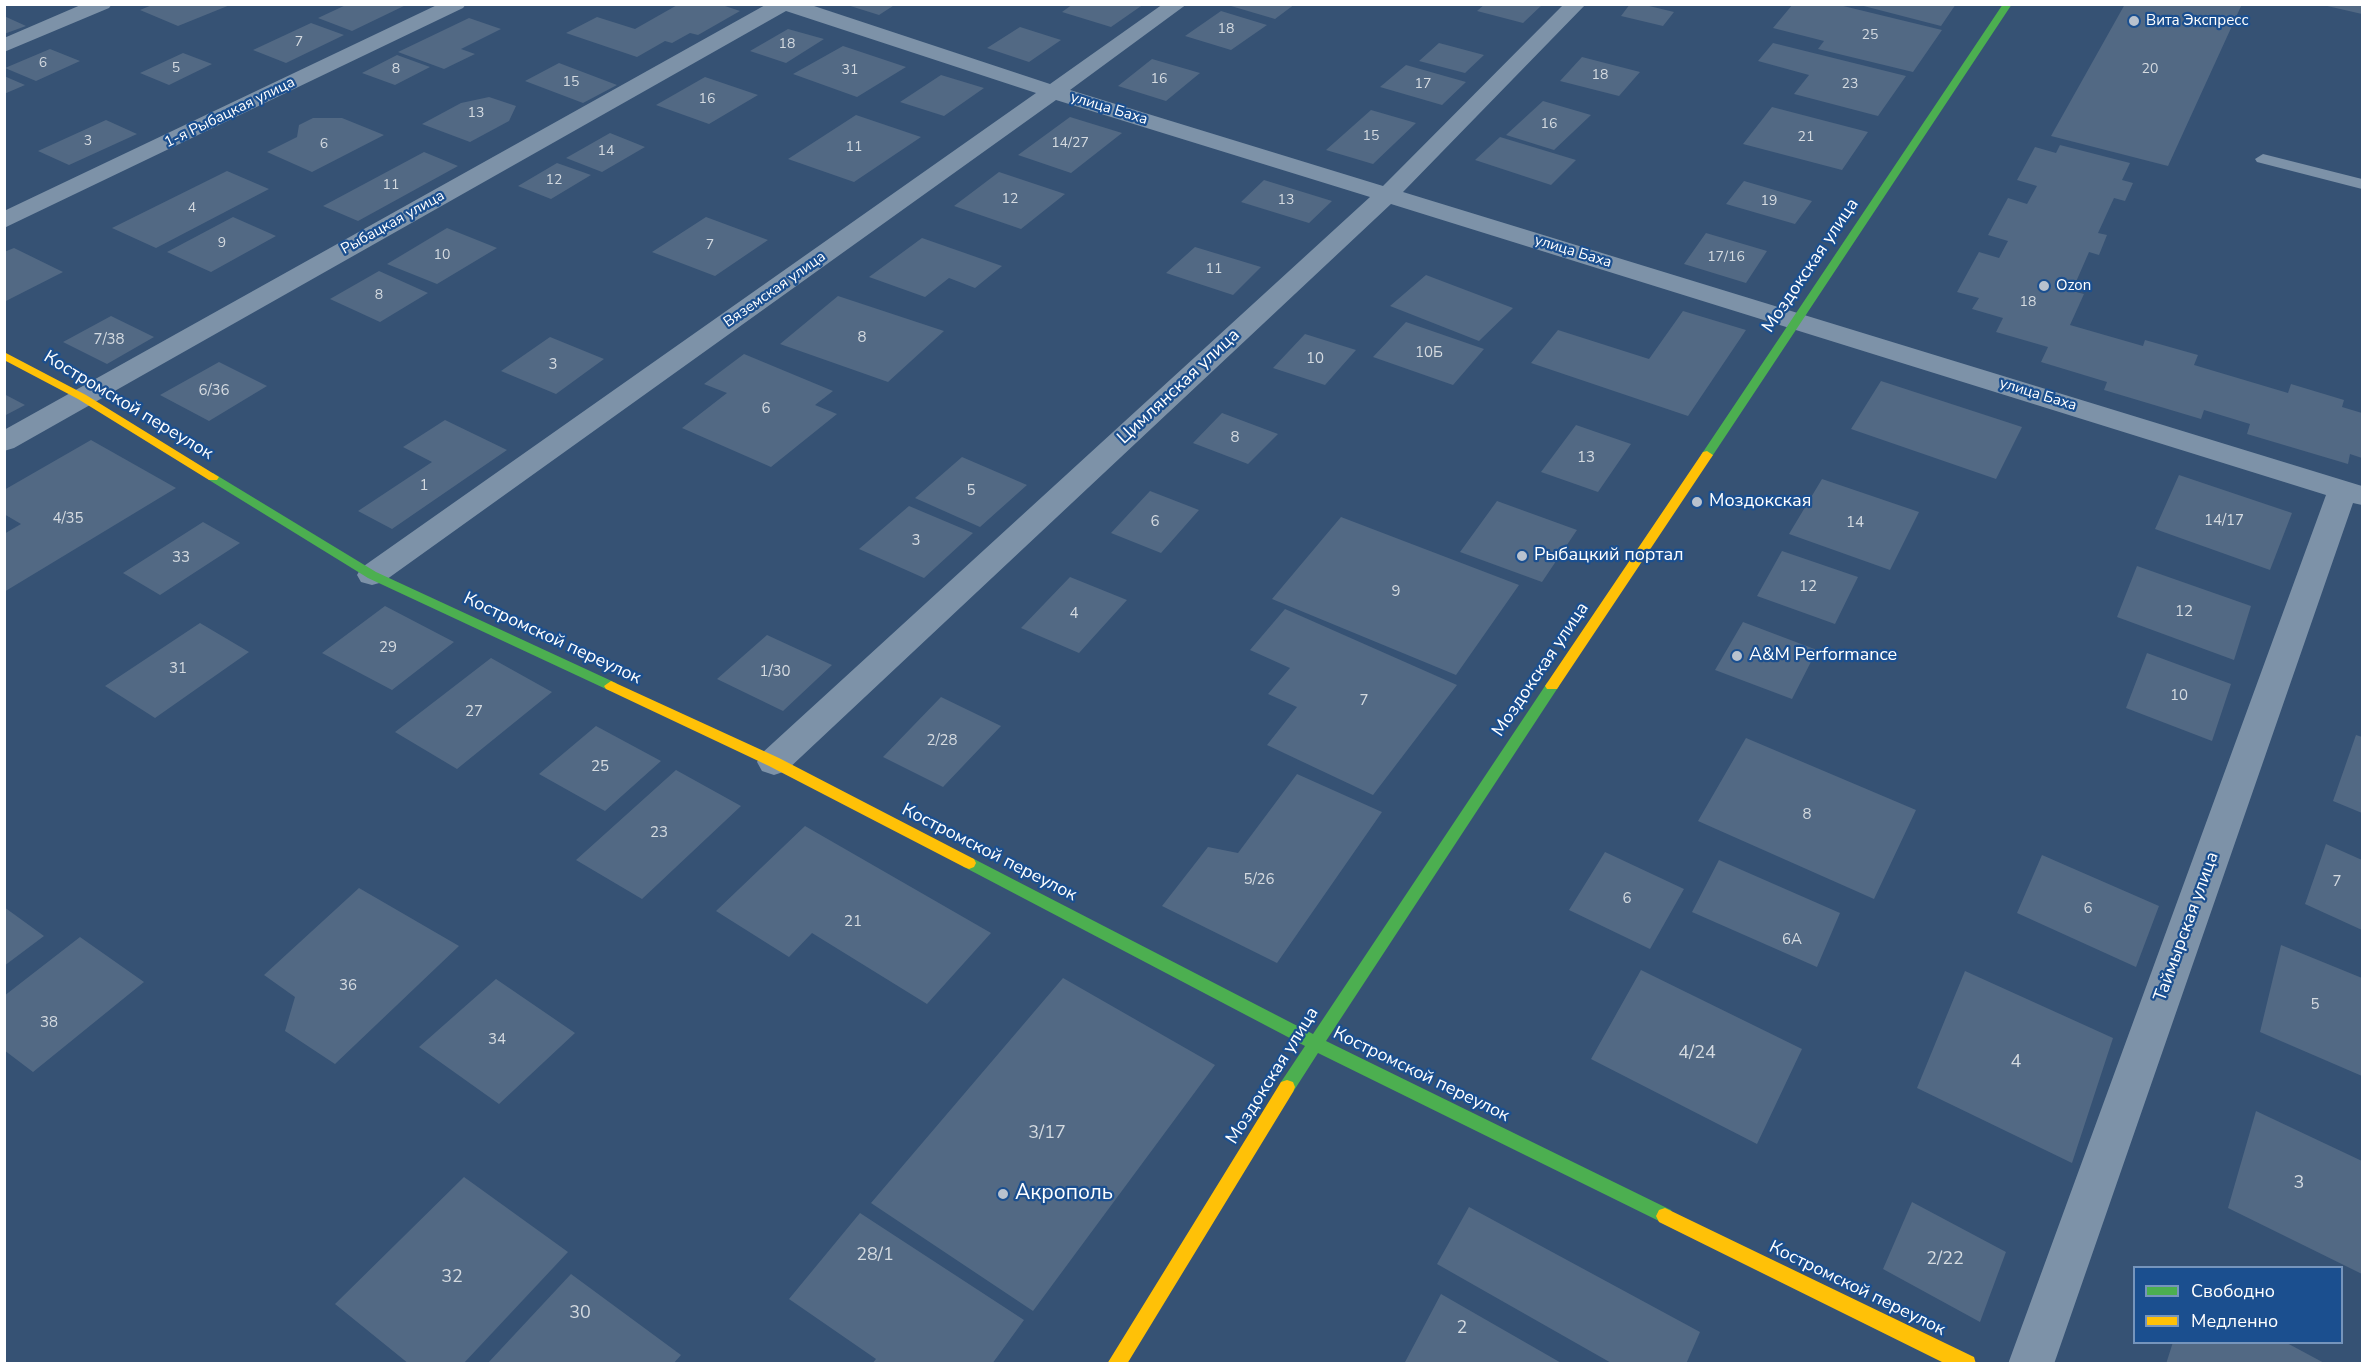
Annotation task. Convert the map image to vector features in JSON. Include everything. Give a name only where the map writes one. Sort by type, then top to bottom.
[{"type":"main road","name":"Моздокская улица","points":[[1116,1364],[1314,1043],[2008,4]]},
{"type":"main road","name":"Костромской переулок","points":[[4,355],[82,397],[372,575],[774,762],[1314,1043],[1968,1364]]},
{"type":"street","points":[[4,46],[102,4]]},
{"type":"street","name":"1-я Рыбацкая улица","points":[[4,221],[456,4]]},
{"type":"street","name":"улица Баха","points":[[784,4],[1054,92],[2353,493]]},
{"type":"street","name":"Рыбацкая улица","points":[[4,442],[784,4]]},
{"type":"street","name":"Вяземская улица","points":[[372,575],[1177,4]]},
{"type":"street","name":"Цимлянская улица","points":[[774,762],[1387,195],[1576,4]]},
{"type":"street","name":"Таймырская улица","points":[[2031,1364],[2353,493]]},
{"type":"lane","points":[[2263,159],[2362,184]]},
{"type":"building","points":[[348,4],[408,4],[352,31],[318,18]]},
{"type":"building","points":[[679,4],[719,4],[740,11],[698,35],[690,33],[672,43],[665,41],[637,57],[566,33],[597,17],[635,29]]},
{"type":"building","points":[[844,4],[896,4],[879,15]]},
{"type":"building","points":[[1073,4],[1144,4],[1111,27],[1062,12]]},
{"type":"building","points":[[1233,4],[1295,4],[1275,19],[1231,6]]},
{"type":"building","points":[[1485,4],[1543,4],[1523,23],[1477,11]]},
{"type":"building","points":[[1630,4],[1641,4],[1674,12],[1663,26],[1621,16]]},
{"type":"building","points":[[1793,4],[1835,4],[1942,30],[1913,72],[1818,49],[1824,41],[1773,28]]},
{"type":"building","points":[[1856,4],[1956,4],[1941,26]]},
{"type":"building","points":[[2125,4],[2242,4],[2168,166],[2051,136]]},
{"type":"building","points":[[2362,4],[2362,14],[2323,5]]},
{"type":"building","points":[[152,5],[230,5],[178,26],[140,10]]},
{"type":"building","points":[[1221,11],[1267,25],[1231,50],[1185,36]]},
{"type":"building","points":[[4,16],[26,26],[4,34]]},
{"type":"building","points":[[469,18],[501,29],[461,49],[475,54],[444,69],[398,52]]},
{"type":"building","points":[[311,23],[344,35],[286,63],[253,50]]},
{"type":"building","points":[[1020,27],[1061,40],[1029,62],[987,48]]},
{"type":"building","points":[[788,29],[824,39],[786,63],[750,51]]},
{"type":"building","points":[[1439,43],[1484,55],[1465,73],[1419,61]]},
{"type":"building","points":[[1773,43],[1906,76],[1878,116],[1794,94],[1809,75],[1758,61]]},
{"type":"building","points":[[843,46],[906,67],[857,97],[793,74]]},
{"type":"building","points":[[50,49],[80,61],[36,81],[5,68]]},
{"type":"building","points":[[183,53],[212,64],[169,85],[140,73]]},
{"type":"building","points":[[397,55],[430,67],[395,85],[362,73]]},
{"type":"building","points":[[1582,57],[1640,72],[1619,96],[1560,81]]},
{"type":"building","points":[[1152,59],[1200,73],[1166,101],[1118,86]]},
{"type":"building","points":[[559,63],[617,85],[583,103],[525,81]]},
{"type":"building","points":[[1406,65],[1466,82],[1442,105],[1380,87]]},
{"type":"building","points":[[941,75],[984,88],[944,116],[900,102]]},
{"type":"building","points":[[4,76],[25,85],[4,94]]},
{"type":"building","points":[[705,77],[758,95],[709,124],[656,105]]},
{"type":"building","points":[[489,97],[516,106],[509,121],[470,142],[422,124],[461,103]]},
{"type":"building","points":[[1543,101],[1591,115],[1554,150],[1506,135]]},
{"type":"building","points":[[1772,107],[1868,132],[1842,170],[1743,144]]},
{"type":"building","points":[[1371,110],[1416,123],[1373,164],[1326,150]]},
{"type":"building","points":[[856,115],[921,137],[854,182],[788,159]]},
{"type":"building","points":[[1070,117],[1122,133],[1071,173],[1018,155]]},
{"type":"building","points":[[313,118],[342,118],[384,135],[312,172],[267,152],[297,137],[299,125]]},
{"type":"building","points":[[106,120],[137,134],[69,165],[38,151]]},
{"type":"building","points":[[610,133],[645,147],[602,172],[566,158]]},
{"type":"building","points":[[1500,137],[1576,160],[1551,185],[1475,160]]},
{"type":"building","points":[[2060,145],[2130,163],[2122,180],[2133,183],[2125,201],[2114,198],[2098,233],[2107,235],[2099,255],[2089,252],[2072,291],[2084,294],[2070,325],[2143,346],[2145,340],[2198,355],[2194,365],[2288,393],[2291,384],[2344,400],[2342,407],[2362,413],[2362,458],[2350,454],[2348,464],[2247,434],[2250,424],[2204,410],[2201,419],[2104,390],[2107,382],[2041,362],[2048,347],[1996,332],[2003,318],[1972,309],[1979,298],[1957,292],[1979,252],[1999,258],[2008,241],[1988,235],[2008,198],[2027,204],[2037,186],[2017,180],[2035,147],[2056,153]]},
{"type":"building","points":[[424,152],[458,166],[358,221],[323,206]]},
{"type":"building","points":[[557,163],[591,175],[551,199],[518,186]]},
{"type":"building","points":[[227,171],[269,189],[156,248],[112,228]]},
{"type":"building","points":[[999,172],[1065,194],[1021,229],[954,206]]},
{"type":"building","points":[[1264,180],[1332,201],[1309,223],[1241,202]]},
{"type":"building","points":[[1744,181],[1812,201],[1795,224],[1726,204]]},
{"type":"building","points":[[233,217],[276,236],[211,272],[167,252]]},
{"type":"building","points":[[706,217],[768,240],[715,276],[652,252]]},
{"type":"building","points":[[447,228],[497,248],[437,284],[387,264]]},
{"type":"building","points":[[1706,233],[1767,251],[1746,283],[1684,264]]},
{"type":"building","points":[[922,238],[1002,266],[975,288],[949,278],[925,297],[869,277]]},
{"type":"building","points":[[1195,247],[1261,267],[1233,295],[1166,273]]},
{"type":"building","points":[[14,248],[63,272],[4,302],[4,252]]},
{"type":"building","points":[[379,271],[428,293],[380,322],[330,299]]},
{"type":"building","points":[[1426,275],[1513,308],[1479,341],[1390,306]]},
{"type":"building","points":[[838,296],[944,331],[888,382],[780,344]]},
{"type":"building","points":[[1683,311],[1746,330],[1688,416],[1531,363],[1558,330],[1649,359]]},
{"type":"building","points":[[111,316],[154,337],[107,364],[63,342]]},
{"type":"building","points":[[1406,322],[1484,349],[1453,385],[1373,357]]},
{"type":"building","points":[[1305,334],[1356,350],[1325,385],[1273,368]]},
{"type":"building","points":[[550,337],[604,359],[556,394],[501,371]]},
{"type":"building","points":[[744,354],[833,391],[815,405],[837,414],[771,467],[682,428],[727,393],[704,384]]},
{"type":"building","points":[[219,362],[267,386],[209,421],[160,395]]},
{"type":"building","points":[[1881,381],[2022,427],[1996,479],[1851,429]]},
{"type":"building","points":[[4,394],[25,405],[4,416]]},
{"type":"building","points":[[1222,413],[1278,434],[1248,464],[1193,443]]},
{"type":"building","points":[[445,420],[507,450],[392,529],[358,511],[432,462],[403,447]]},
{"type":"building","points":[[1576,425],[1631,444],[1598,492],[1541,472]]},
{"type":"building","points":[[91,440],[176,488],[4,592],[4,534],[21,524],[4,514],[4,490]]},
{"type":"building","points":[[962,457],[1027,485],[980,527],[915,498]]},
{"type":"building","points":[[2179,475],[2292,513],[2270,570],[2155,529]]},
{"type":"building","points":[[1822,479],[1919,512],[1890,570],[1789,534]]},
{"type":"building","points":[[1150,491],[1199,510],[1161,553],[1111,533]]},
{"type":"building","points":[[1497,501],[1577,530],[1542,582],[1460,552]]},
{"type":"building","points":[[909,506],[973,533],[924,578],[859,549]]},
{"type":"building","points":[[1341,517],[1519,585],[1456,675],[1272,599]]},
{"type":"building","points":[[203,522],[240,543],[160,595],[123,573]]},
{"type":"building","points":[[1782,551],[1858,577],[1835,624],[1757,596]]},
{"type":"building","points":[[2137,566],[2251,606],[2234,660],[2117,617]]},
{"type":"building","points":[[1070,577],[1127,600],[1079,653],[1021,628]]},
{"type":"building","points":[[385,606],[454,642],[392,690],[322,653]]},
{"type":"building","points":[[1285,609],[1457,685],[1373,795],[1267,745],[1297,707],[1268,694],[1290,668],[1250,650]]},
{"type":"building","points":[[1743,622],[1817,650],[1792,699],[1715,670]]},
{"type":"building","points":[[200,623],[249,652],[155,718],[105,686]]},
{"type":"building","points":[[767,635],[832,665],[783,711],[717,679]]},
{"type":"building","points":[[2147,653],[2231,684],[2212,741],[2126,708]]},
{"type":"building","points":[[491,658],[552,692],[457,769],[395,732]]},
{"type":"building","points":[[941,697],[1001,726],[943,787],[883,757]]},
{"type":"building","points":[[596,726],[661,761],[605,811],[539,774]]},
{"type":"building","points":[[2356,735],[2362,737],[2362,813],[2333,801]]},
{"type":"building","points":[[1746,738],[1916,810],[1874,899],[1698,821]]},
{"type":"building","points":[[676,770],[741,806],[642,899],[576,860]]},
{"type":"building","points":[[1297,774],[1382,812],[1277,963],[1162,906],[1208,847],[1238,853]]},
{"type":"building","points":[[805,826],[991,933],[927,1004],[812,933],[789,957],[716,911]]},
{"type":"building","points":[[2326,844],[2362,860],[2362,930],[2305,904]]},
{"type":"building","points":[[1605,852],[1684,889],[1650,949],[1569,910]]},
{"type":"building","points":[[2042,855],[2159,906],[2136,967],[2017,913]]},
{"type":"building","points":[[1719,860],[1840,913],[1817,967],[1692,912]]},
{"type":"building","points":[[359,888],[459,946],[335,1064],[285,1031],[295,997],[264,975]]},
{"type":"building","points":[[4,907],[44,936],[4,966]]},
{"type":"building","points":[[80,937],[144,982],[33,1072],[4,1050],[4,996]]},
{"type":"building","points":[[2281,945],[2362,978],[2362,1076],[2260,1032]]},
{"type":"building","points":[[1641,970],[1802,1049],[1757,1144],[1591,1059]]},
{"type":"building","points":[[1965,971],[2113,1038],[2072,1163],[1917,1088]]},
{"type":"building","points":[[1063,978],[1215,1065],[1033,1311],[871,1203]]},
{"type":"building","points":[[496,979],[575,1033],[499,1104],[419,1047]]},
{"type":"building","points":[[2256,1111],[2362,1161],[2362,1274],[2228,1208]]},
{"type":"building","points":[[464,1177],[568,1252],[463,1364],[409,1364],[335,1304]]},
{"type":"building","points":[[1912,1202],[2006,1252],[1980,1322],[1883,1269]]},
{"type":"building","points":[[1469,1207],[1700,1332],[1686,1364],[1613,1364],[1437,1264]]},
{"type":"building","points":[[860,1213],[1024,1320],[992,1364],[872,1364],[876,1359],[789,1299]]},
{"type":"building","points":[[571,1274],[681,1355],[673,1364],[487,1364]]},
{"type":"building","points":[[1441,1294],[1563,1364],[1404,1364]]},
{"type":"building","points":[[2172,1344],[2289,1344],[2326,1364],[2166,1364]]},
{"type":"traffic: fast","points":[[1707,455],[2008,4]]},
{"type":"traffic: fast","points":[[213,477],[372,575],[611,686]]},
{"type":"traffic: fast","points":[[1287,1087],[1552,686]]},
{"type":"traffic: fast","points":[[969,863],[1314,1043],[1665,1216]]},
{"type":"traffic: slow","points":[[4,355],[82,397],[213,477]]},
{"type":"traffic: slow","points":[[1552,686],[1707,455]]},
{"type":"traffic: slow","points":[[611,686],[774,762],[969,863]]},
{"type":"traffic: slow","points":[[1116,1364],[1287,1087]]},
{"type":"traffic: slow","points":[[1665,1216],[1967,1364]]},
{"type":"place","name":"Вита Экспресс","points":[[2134,21]]},
{"type":"place","name":"Ozon","points":[[2044,286]]},
{"type":"place","name":"Моздокская","points":[[1697,502]]},
{"type":"place","name":"Рыбацкий портал","points":[[1522,556]]},
{"type":"place","name":"A&M Performance","points":[[1737,656]]},
{"type":"place","name":"Акрополь","points":[[1003,1194]]}]
